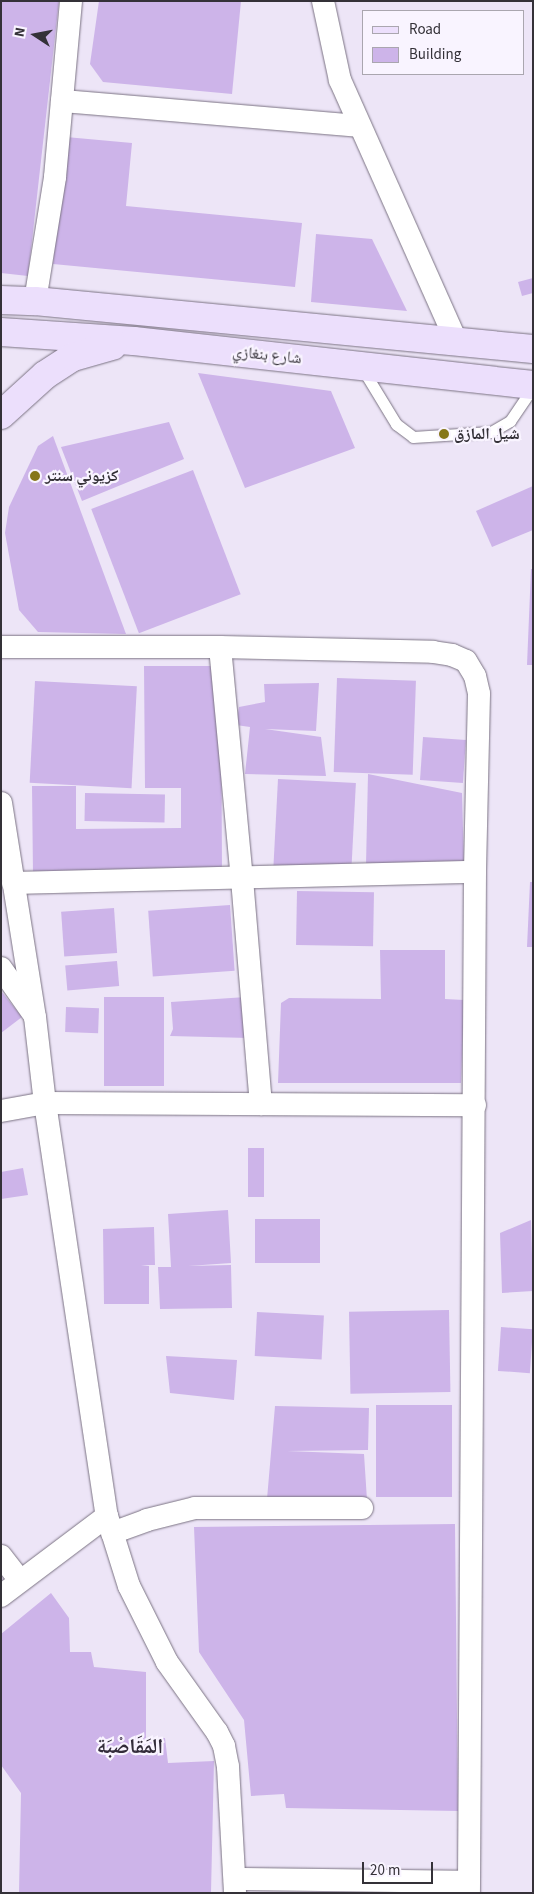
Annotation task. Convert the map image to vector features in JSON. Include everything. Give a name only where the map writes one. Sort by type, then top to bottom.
[{"type":"main road","name":"شارع بنغازي","points":[[1,300],[533,349]]},
{"type":"main road","points":[[416,337],[533,331]]},
{"type":"main road","name":"شارع بنغازي","points":[[1,332],[134,341],[360,364],[533,386]]},
{"type":"main road","points":[[1,415],[45,375],[73,357],[134,341]]},
{"type":"street","points":[[36,302],[55,177],[71,1]]},
{"type":"street","points":[[323,1],[340,80],[453,334]]},
{"type":"street","points":[[62,101],[359,126]]},
{"type":"street","points":[[220,647],[261,1104]]},
{"type":"street","points":[[1,648],[220,647],[433,652],[452,655],[466,661],[475,676],[479,694],[475,872],[469,1888],[235,1886],[224,1746],[217,1732],[167,1662],[130,1586],[110,1524],[45,1103],[35,1017],[1,803]]},
{"type":"street","points":[[13,883],[475,872]]},
{"type":"street","points":[[1,968],[35,1017]]},
{"type":"street","points":[[1,1111],[45,1103],[475,1105]]},
{"type":"street","points":[[1,1596],[20,1580],[110,1524],[147,1520],[195,1508],[362,1508]]},
{"type":"street","points":[[1,1556],[20,1580]]},
{"type":"lane","points":[[360,364],[396,424],[413,437],[491,432],[510,420],[533,386]]},
{"type":"building","points":[[1,1],[59,1],[28,276],[1,273]]},
{"type":"building","points":[[99,1],[241,1],[232,94],[103,82],[90,64]]},
{"type":"building","points":[[66,137],[132,143],[126,206],[302,223],[295,287],[53,264]]},
{"type":"building","points":[[316,234],[372,239],[407,311],[311,302]]},
{"type":"building","points":[[533,278],[533,293],[522,296],[518,282]]},
{"type":"building","points":[[198,373],[331,391],[355,448],[245,488]]},
{"type":"building","points":[[169,422],[184,459],[82,501],[61,447]]},
{"type":"building","points":[[53,436],[126,634],[38,632],[19,610],[5,533],[9,507],[38,446]]},
{"type":"building","points":[[193,470],[241,594],[139,633],[91,509]]},
{"type":"building","points":[[533,486],[533,530],[492,547],[476,511]]},
{"type":"building","points":[[531,569],[533,569],[533,665],[527,665]]},
{"type":"building","points":[[144,666],[221,666],[222,874],[33,875],[32,786],[76,786],[76,829],[181,828],[181,788],[145,788]]},
{"type":"building","points":[[337,678],[416,681],[413,775],[334,772]]},
{"type":"building","points":[[35,681],[137,686],[132,788],[30,783]]},
{"type":"building","points":[[319,683],[316,731],[265,729],[321,737],[326,776],[245,774],[250,727],[236,725],[239,707],[265,702],[264,684]]},
{"type":"building","points":[[423,737],[466,740],[463,783],[420,780]]},
{"type":"building","points":[[368,774],[462,793],[464,867],[366,865]]},
{"type":"building","points":[[278,779],[356,783],[351,874],[273,870]]},
{"type":"building","points":[[85,793],[165,794],[164,822],[85,821]]},
{"type":"building","points":[[530,882],[533,882],[533,947],[527,947]]},
{"type":"building","points":[[297,891],[374,892],[373,946],[296,945]]},
{"type":"building","points":[[230,905],[235,971],[153,977],[148,911]]},
{"type":"building","points":[[114,908],[117,953],[64,957],[61,912]]},
{"type":"building","points":[[380,950],[445,950],[445,999],[464,1000],[461,1083],[278,1083],[281,1003],[289,998],[381,999]]},
{"type":"building","points":[[117,961],[119,986],[67,990],[65,966]]},
{"type":"building","points":[[1,991],[22,1017],[1,1033]]},
{"type":"building","points":[[104,997],[164,997],[164,1086],[104,1086]]},
{"type":"building","points":[[246,997],[249,1038],[170,1036],[173,1029],[171,1002]]},
{"type":"building","points":[[66,1007],[99,1008],[98,1033],[65,1032]]},
{"type":"building","points":[[248,1148],[264,1148],[264,1197],[248,1197]]},
{"type":"building","points":[[23,1168],[28,1195],[1,1199],[1,1172]]},
{"type":"building","points":[[228,1210],[231,1263],[188,1266],[231,1265],[232,1308],[160,1309],[158,1267],[171,1267],[168,1214]]},
{"type":"building","points":[[255,1219],[320,1219],[320,1263],[255,1263]]},
{"type":"building","points":[[531,1220],[533,1291],[502,1293],[500,1233]]},
{"type":"building","points":[[154,1227],[155,1265],[141,1265],[149,1266],[149,1304],[104,1304],[103,1229]]},
{"type":"building","points":[[449,1310],[450,1392],[350,1394],[349,1312]]},
{"type":"building","points":[[257,1312],[324,1316],[322,1359],[255,1356]]},
{"type":"building","points":[[501,1327],[533,1329],[530,1373],[498,1371]]},
{"type":"building","points":[[166,1356],[237,1360],[234,1400],[170,1393]]},
{"type":"building","points":[[376,1405],[452,1405],[452,1497],[376,1497]]},
{"type":"building","points":[[275,1406],[369,1408],[368,1450],[287,1451],[364,1454],[367,1500],[267,1499]]},
{"type":"building","points":[[455,1524],[458,1811],[286,1808],[284,1794],[251,1796],[244,1720],[199,1652],[194,1527]]},
{"type":"building","points":[[51,1593],[69,1618],[70,1652],[91,1652],[94,1667],[146,1672],[146,1738],[165,1738],[168,1763],[214,1761],[211,1893],[19,1893],[21,1793],[1,1765],[1,1634]]},
{"type":"place","name":"شيل المازق","points":[[444,434]]},
{"type":"place","name":"كزيوني سنتر","points":[[35,476]]},
{"type":"district","name":"المَقَاصْبَة","points":[[130,1746]]}]
